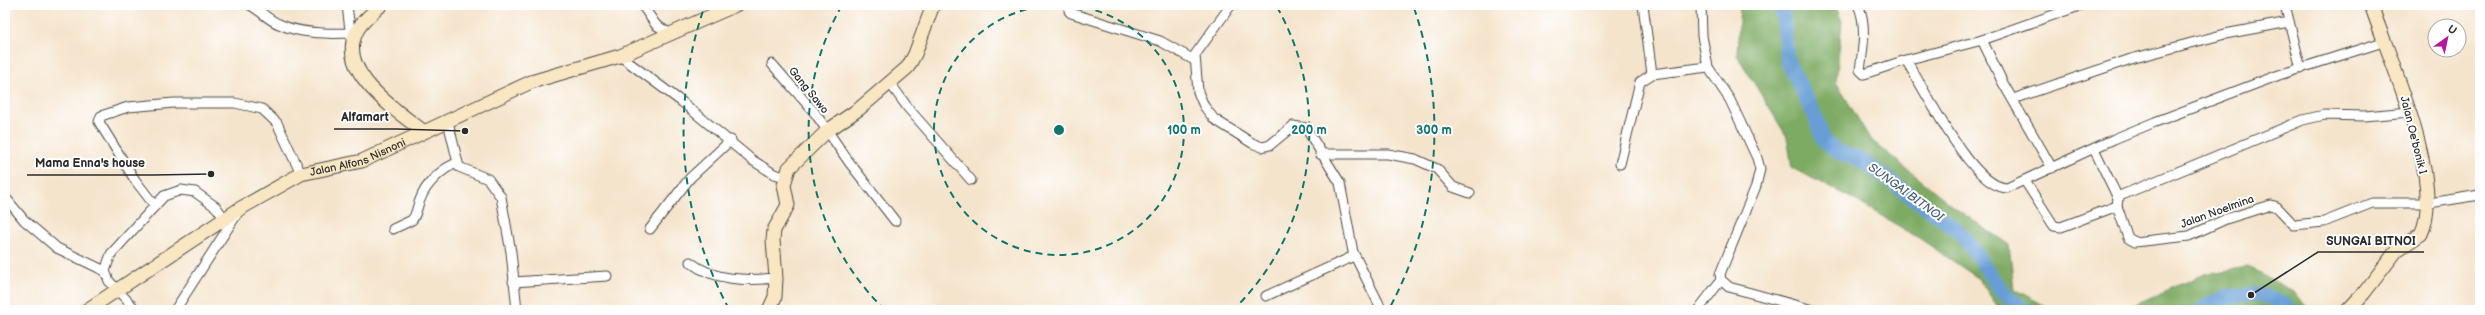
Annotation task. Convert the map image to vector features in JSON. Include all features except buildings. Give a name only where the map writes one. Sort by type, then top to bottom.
[{"type":"street","points":[[250,5],[279,24],[294,29],[333,34],[351,39]]},
{"type":"street","points":[[347,5],[351,39],[360,71],[371,90],[423,131]]},
{"type":"street","points":[[351,39],[365,20],[381,5]]},
{"type":"street","points":[[642,5],[656,25],[669,33]]},
{"type":"street","name":"Jalan Alfons Nisnoni","points":[[87,310],[241,208],[301,174],[362,161],[423,131],[448,122],[532,82],[620,56],[669,33],[736,5]]},
{"type":"street","points":[[769,310],[775,297],[776,278],[772,240],[774,230],[789,202],[785,190],[785,177],[793,163],[827,130],[859,109],[908,67],[915,54],[933,5]]},
{"type":"street","points":[[1070,5],[1069,11],[1071,13],[1156,39],[1170,45],[1194,60]]},
{"type":"street","points":[[1231,5],[1200,45],[1194,60],[1198,92],[1204,106],[1214,119],[1252,143],[1262,146],[1270,145],[1292,126],[1303,126],[1308,130],[1320,154],[1340,183],[1350,244],[1354,256],[1381,309]]},
{"type":"street","points":[[1643,5],[1652,74]]},
{"type":"street","points":[[1701,5],[1702,36],[1708,67],[1730,100],[1757,158],[1760,170],[1756,186],[1720,274],[1721,280],[1729,287],[1813,310]]},
{"type":"street","points":[[1858,5],[1862,21],[1861,72],[1870,73],[1906,60],[1982,40],[2082,5]]},
{"type":"street","points":[[2285,5],[2301,69]]},
{"type":"street","name":"Jalan Oe'bonik I","points":[[2348,310],[2364,294],[2397,250],[2421,234],[2429,203],[2422,161],[2409,112],[2398,77],[2383,42],[2371,5]]},
{"type":"street","points":[[2013,99],[2131,60],[2225,34],[2289,22]]},
{"type":"street","points":[[1982,40],[2052,168]]},
{"type":"street","points":[[1906,60],[1948,130],[1983,176],[1991,184],[2001,188],[2011,187],[2094,149],[2251,85],[2383,42]]},
{"type":"street","points":[[620,56],[731,140],[752,160],[774,174],[785,177]]},
{"type":"street","name":"Gang Sawo","points":[[772,64],[815,113],[895,221]]},
{"type":"street","points":[[1620,164],[1638,85],[1652,74],[1708,67]]},
{"type":"street","points":[[890,83],[908,108],[971,180]]},
{"type":"street","points":[[155,206],[135,180],[98,122],[101,116],[128,107],[174,103],[235,103],[262,109],[277,123],[301,174]]},
{"type":"street","points":[[2025,181],[2056,227],[2061,227],[2303,120],[2324,115],[2365,116],[2409,112]]},
{"type":"street","points":[[448,122],[457,163],[466,172],[488,179],[501,197],[511,252],[517,310]]},
{"type":"street","points":[[650,229],[690,178],[731,140]]},
{"type":"street","points":[[2094,149],[2118,202]]},
{"type":"street","points":[[1320,154],[1388,154],[1415,159],[1437,169],[1453,187],[1470,193]]},
{"type":"street","points":[[393,229],[412,220],[420,198],[428,186],[447,166],[457,163]]},
{"type":"street","points":[[104,271],[111,254],[164,196],[181,190],[188,190],[205,198],[225,219]]},
{"type":"street","name":"Jalan Noelmina","points":[[2118,202],[2128,238],[2135,242],[2189,236],[2226,219],[2271,205],[2277,207],[2294,225],[2324,222],[2372,203],[2429,203],[2480,195]]},
{"type":"street","points":[[5,197],[24,220],[57,248],[104,271],[117,289],[136,310]]},
{"type":"street","points":[[175,310],[241,208]]},
{"type":"street","points":[[1266,296],[1354,256]]},
{"type":"street","points":[[690,262],[699,270],[735,279],[776,278]]},
{"type":"street","points":[[513,282],[607,276]]},
{"type":"street","points":[[1698,310],[1721,280]]},
{"type":"green space","points":[[1740,5],[1835,5],[1842,21],[1836,82],[1870,139],[1958,210],[2009,245],[2014,289],[2051,309],[2059,310],[2000,310],[1978,278],[1919,238],[1853,199],[1792,168],[1787,137],[1737,55]]},
{"type":"green space","points":[[2248,267],[2294,292],[2308,310],[2122,310],[2204,274]]},
{"type":"waterway","name":"SUNGAI BITNOI","points":[[1782,5],[1787,60],[1815,116],[1824,142],[1840,153],[1859,159],[1867,164],[1955,228],[1973,249],[1994,281],[2013,301],[2025,310]]},
{"type":"waterway","name":"SUNGAI BITNOI","points":[[2202,310],[2212,303],[2223,299],[2246,295],[2259,295],[2270,298],[2291,310]]},
{"type":"place","name":"Alfamart","points":[[465,131]]},
{"type":"place","name":"Mama Enna's house","points":[[211,174]]},
{"type":"place","name":"SUNGAI BITNOI","points":[[2251,295]]}]
